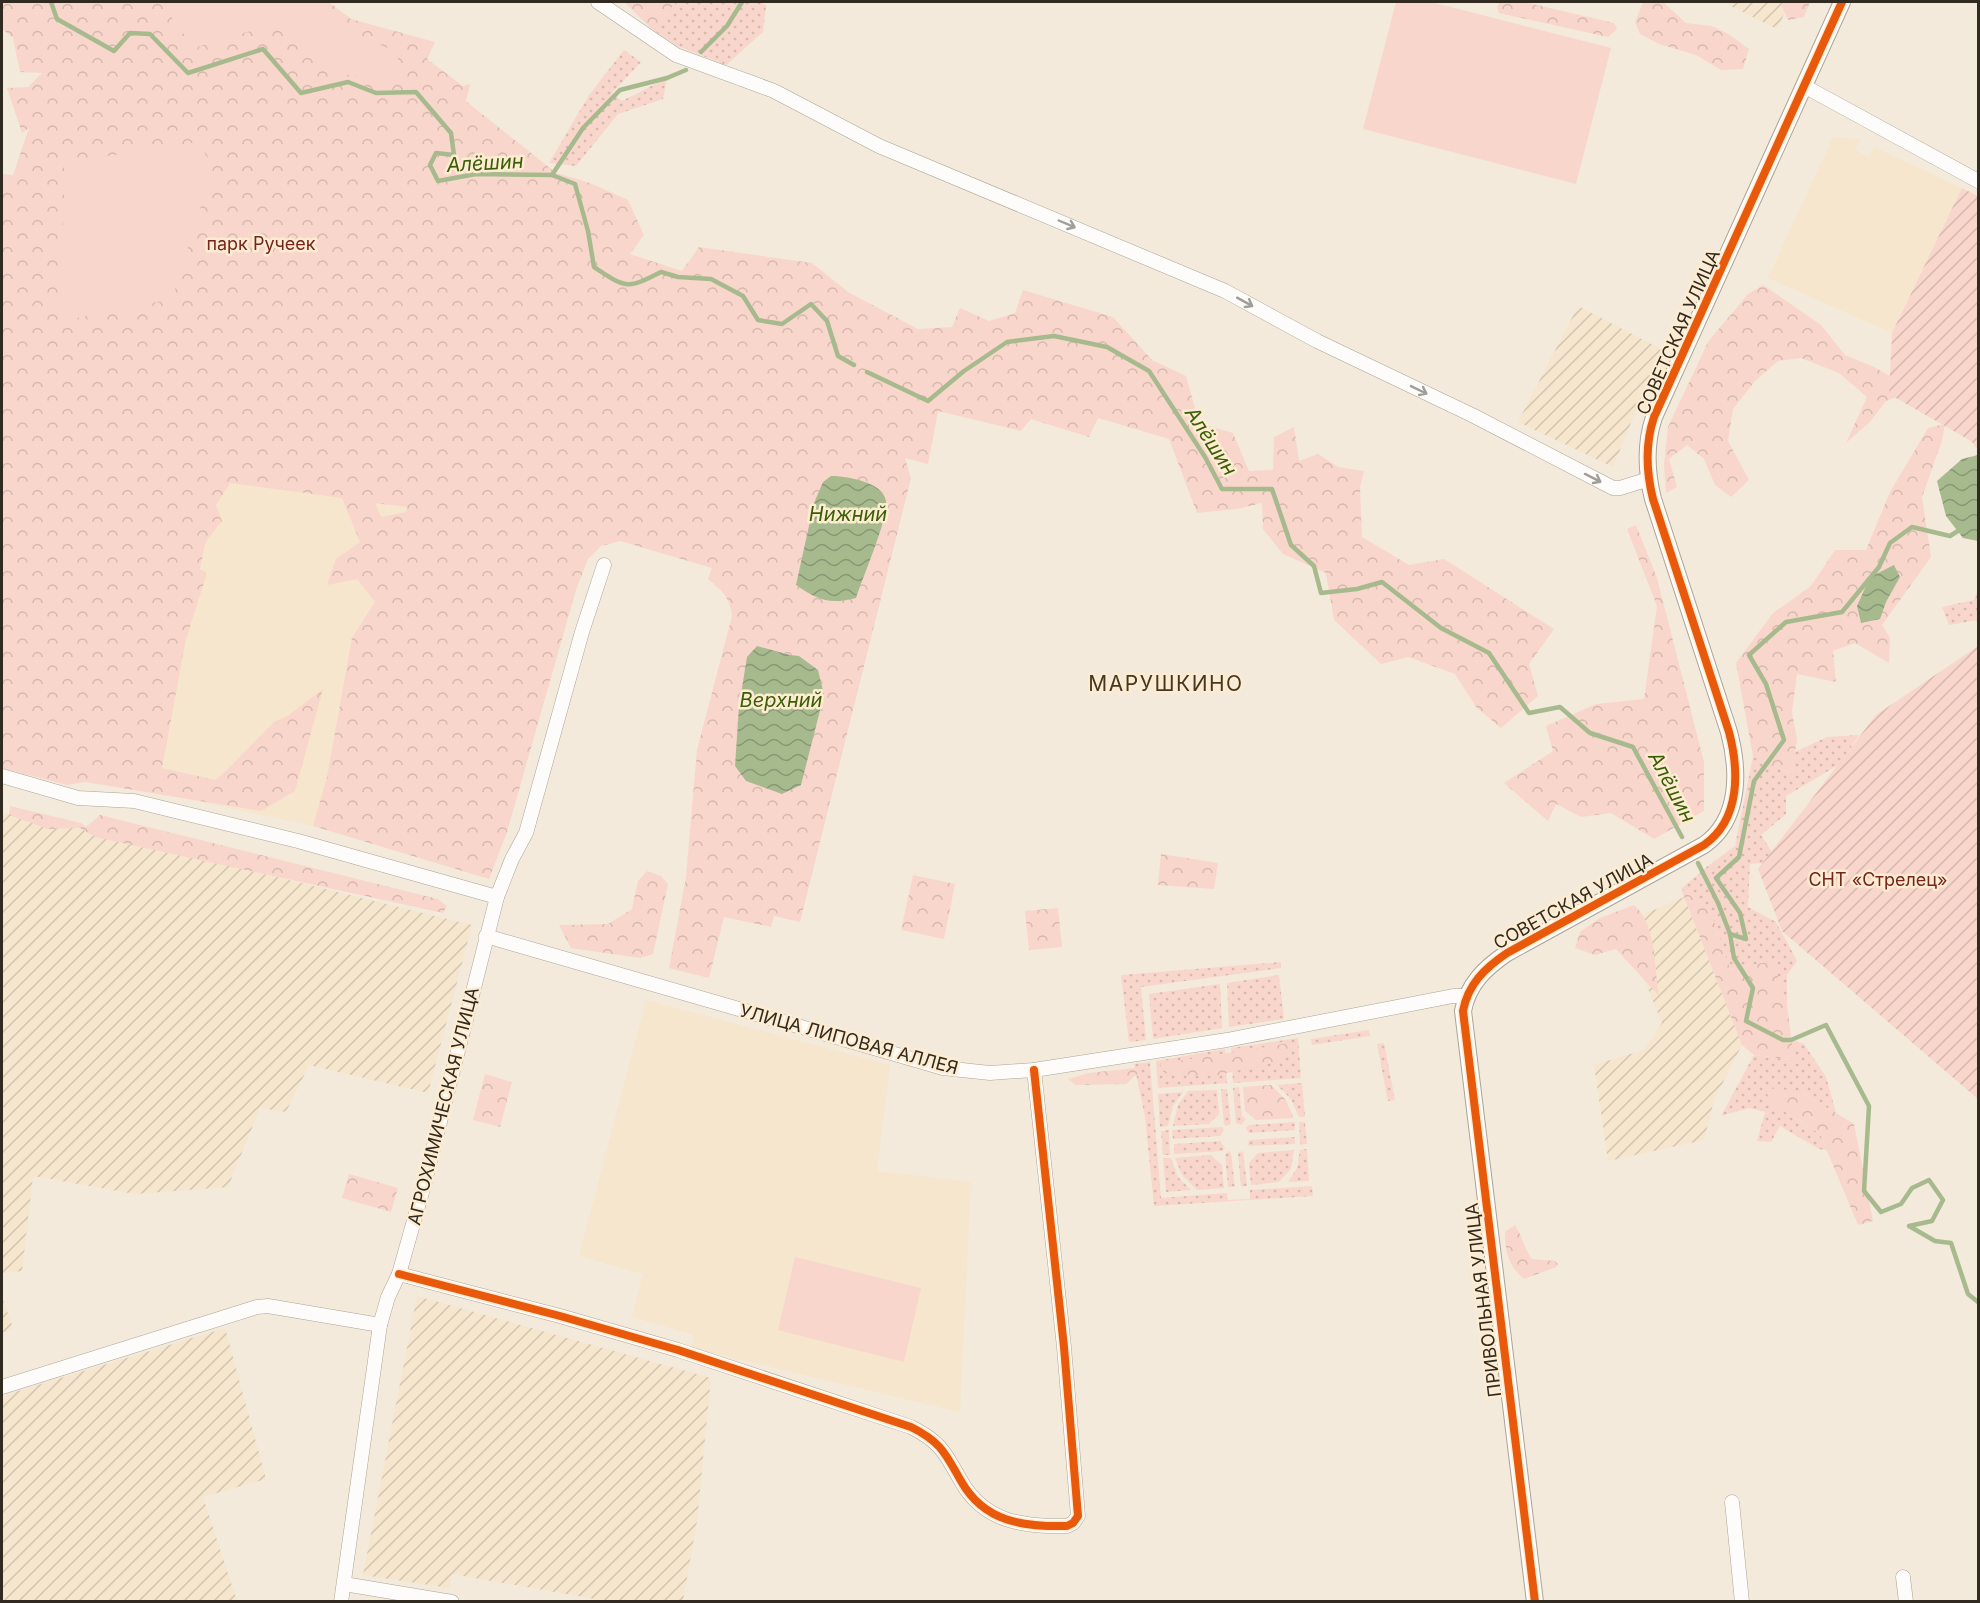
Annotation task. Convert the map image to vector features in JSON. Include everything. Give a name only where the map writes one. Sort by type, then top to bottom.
[{"type":"street","points":[[598,2],[676,55],[774,91],[879,146],[1225,291],[1317,341],[1472,415],[1613,488],[1649,479]]},
{"type":"street","name":"СОВЕТСКАЯ УЛИЦА","points":[[1467,996],[1483,972],[1503,956],[1704,845],[1723,826],[1733,799],[1735,754],[1653,499],[1647,451],[1654,417],[1842,2]]},
{"type":"street","points":[[1804,86],[1978,181]]},
{"type":"street","name":"АГРОХИМИЧЕСКАЯ УЛИЦА","points":[[341,1602],[380,1325],[388,1296],[399,1274],[424,1185],[497,897],[529,823],[582,632],[604,565]]},
{"type":"street","points":[[2,776],[78,798],[134,801],[287,838],[497,897]]},
{"type":"street","name":"УЛИЦА ЛИПОВАЯ АЛЛЕЯ","points":[[486,936],[943,1068],[990,1073],[1034,1070],[1276,1031],[1453,996],[1467,996]]},
{"type":"street","name":"ПРИВОЛЬНАЯ УЛИЦА","points":[[1467,996],[1462,1018],[1498,1292],[1534,1602]]},
{"type":"street","points":[[399,1274],[678,1350],[911,1427],[928,1436],[943,1449],[962,1483],[985,1511],[1010,1522],[1066,1526],[1073,1523],[1078,1516],[1064,1347],[1034,1070]]},
{"type":"street","points":[[2,1387],[257,1307],[268,1306],[380,1325]]},
{"type":"street","points":[[1732,1502],[1742,1602]]},
{"type":"street","points":[[1904,1577],[1906,1602]]},
{"type":"street","points":[[344,1584],[452,1602]]},
{"type":"shaded area","points":[[1723,2],[1790,2],[1777,29]]},
{"type":"shaded area","points":[[1833,137],[1861,139],[1855,150],[1869,157],[1874,147],[1962,188],[1892,333],[1768,278]]},
{"type":"shaded area","points":[[1578,306],[1661,349],[1613,467],[1518,422]]},
{"type":"shaded area","points":[[219,481],[407,507],[400,538],[313,826],[158,793],[174,697]]},
{"type":"shaded area","points":[[15,813],[472,925],[428,1093],[309,1065],[286,1112],[260,1108],[228,1187],[135,1194],[33,1176],[22,1271],[2,1273],[2,819],[3,815]]},
{"type":"shaded area","points":[[1684,897],[1742,1045],[1714,1100],[1704,1140],[1608,1161],[1594,1065],[1644,1050],[1662,1023],[1622,924]]},
{"type":"shaded area","points":[[646,1000],[890,1065],[877,1171],[971,1182],[960,1412],[691,1348],[694,1335],[632,1317],[643,1274],[579,1256]]},
{"type":"shaded area","points":[[417,1296],[711,1378],[697,1521],[683,1601],[606,1601],[452,1574],[449,1588],[363,1575]]},
{"type":"shaded area","points":[[2,1297],[13,1328],[2,1333]]},
{"type":"shaded area","points":[[225,1328],[266,1479],[203,1497],[237,1601],[2,1601],[2,1396]]},
{"type":"green space","name":"парк Ручеек","points":[[2,2],[329,2],[351,19],[435,42],[427,59],[463,86],[470,84],[466,101],[556,173],[590,183],[628,200],[644,235],[630,254],[682,271],[699,247],[812,263],[848,292],[918,329],[952,327],[960,308],[989,321],[1015,313],[1023,290],[1113,317],[1152,360],[1186,376],[1199,423],[1233,433],[1249,471],[1273,470],[1274,437],[1294,427],[1299,461],[1318,454],[1338,467],[1364,471],[1360,487],[1362,537],[1409,565],[1444,559],[1554,629],[1529,664],[1538,696],[1501,728],[1476,707],[1455,674],[1408,657],[1381,664],[1334,620],[1326,573],[1283,554],[1263,529],[1262,503],[1237,509],[1197,513],[1169,439],[1098,418],[1089,437],[1031,419],[1021,431],[938,411],[928,464],[905,458],[911,478],[800,922],[774,916],[771,927],[724,917],[709,978],[669,968],[686,877],[697,750],[732,616],[724,595],[708,579],[712,568],[620,541],[601,546],[588,559],[576,590],[507,832],[489,879],[313,826],[327,777],[352,638],[375,602],[357,579],[327,585],[336,559],[360,542],[342,498],[229,483],[216,505],[222,521],[206,541],[200,569],[207,573],[186,639],[162,768],[215,780],[274,722],[289,715],[323,689],[295,791],[261,811],[85,782],[67,785],[2,768],[2,174],[13,175],[29,128],[22,133],[7,88],[28,87],[42,73],[20,72],[13,38],[2,29]],"holes":[[[375,503],[407,507],[406,512],[381,517]]]},
{"type":"green space","points":[[173,2],[308,2],[351,32],[399,53],[394,83],[327,71],[287,23],[194,48],[172,18]]},
{"type":"green space","points":[[624,2],[676,2],[653,30]]},
{"type":"green space","points":[[676,2],[759,2],[766,5],[763,32],[726,65],[677,46],[653,30]]},
{"type":"green space","points":[[1396,2],[1431,2],[1611,48],[1576,184],[1363,129]]},
{"type":"green space","points":[[1499,2],[1524,2],[1614,23],[1617,29],[1608,37],[1499,13],[1497,7]]},
{"type":"green space","points":[[1643,2],[1663,2],[1686,23],[1712,26],[1730,35],[1749,49],[1743,69],[1721,70],[1696,55],[1659,44],[1640,34],[1635,22]]},
{"type":"green space","points":[[1784,2],[1810,2],[1804,17],[1788,20],[1782,6]]},
{"type":"green space","points":[[624,50],[641,62],[612,93],[622,101],[667,78],[663,99],[618,114],[576,166],[549,163],[589,95]]},
{"type":"green space","points":[[198,142],[213,167],[172,299],[71,319],[62,318],[57,311],[64,210],[64,163]]},
{"type":"green space","points":[[1962,188],[1978,196],[1978,450],[1971,441],[1889,394],[1892,333]]},
{"type":"green space","points":[[1763,285],[1821,325],[1845,355],[1874,367],[1914,390],[1886,401],[1870,422],[1846,443],[1867,397],[1839,373],[1801,358],[1778,361],[1755,381],[1733,409],[1728,441],[1749,480],[1731,497],[1715,485],[1704,459],[1687,445],[1669,459],[1677,487],[1666,493],[1664,465],[1668,427],[1708,342],[1748,294]]},
{"type":"green space","points":[[1945,424],[1942,441],[1922,497],[1931,557],[1882,625],[1890,638],[1889,663],[1855,643],[1833,651],[1836,682],[1797,674],[1792,712],[1797,739],[1792,774],[1753,756],[1736,663],[1773,613],[1811,586],[1835,550],[1866,550],[1890,492],[1928,428]]},
{"type":"green space","points":[[1636,525],[1657,578],[1704,762],[1704,811],[1654,839],[1611,813],[1581,817],[1556,804],[1548,821],[1504,783],[1553,751],[1546,726],[1596,704],[1644,699],[1657,606],[1627,529]]},
{"type":"green space","points":[[1978,589],[1978,620],[1949,625],[1942,607],[1974,600]]},
{"type":"green space","name":"СНТ «Стрелец»","points":[[1978,646],[1978,1099],[1782,931],[1758,869],[1876,715]]},
{"type":"green space","points":[[1859,735],[1840,764],[1786,796],[1786,814],[1761,835],[1774,855],[1773,886],[1761,863],[1750,864],[1748,907],[1776,922],[1797,961],[1787,975],[1787,1005],[1773,962],[1729,969],[1709,907],[1681,889],[1735,846],[1753,756],[1792,774],[1795,752],[1827,737]]},
{"type":"green space","points":[[10,806],[81,823],[86,827],[100,815],[438,899],[447,906],[443,913],[95,837],[80,828],[48,829],[9,815]]},
{"type":"green space","points":[[1161,854],[1218,863],[1214,889],[1158,885]]},
{"type":"green space","points":[[647,871],[661,876],[668,884],[653,954],[640,958],[571,948],[559,925],[608,924],[632,909],[638,881]]},
{"type":"green space","points":[[913,875],[955,884],[944,939],[901,930]]},
{"type":"green space","points":[[1681,889],[1709,907],[1730,969],[1773,961],[1787,1005],[1794,1060],[1754,1055],[1742,1045]]},
{"type":"green space","points":[[1634,905],[1647,924],[1651,935],[1659,996],[1616,949],[1595,955],[1575,948],[1580,932],[1600,918]]},
{"type":"green space","points":[[1058,908],[1062,947],[1029,950],[1025,911]]},
{"type":"green space","points":[[1281,962],[1281,968],[1141,987],[1146,1040],[1129,1042],[1121,975]]},
{"type":"green space","points":[[1279,975],[1284,1019],[1229,1027],[1227,983]]},
{"type":"green space","points":[[1220,984],[1222,1028],[1153,1039],[1149,994]]},
{"type":"green space","points":[[1369,1030],[1370,1036],[1312,1045],[1311,1039]]},
{"type":"green space","points":[[1298,1038],[1301,1078],[1233,1083],[1231,1048]]},
{"type":"green space","points":[[1791,1040],[1804,1044],[1826,1077],[1836,1113],[1801,1092],[1774,1105],[1820,1134],[1827,1150],[1819,1149],[1780,1126],[1771,1142],[1757,1141],[1765,1112],[1749,1108],[1721,1116],[1754,1055],[1793,1060]]},
{"type":"green space","points":[[1291,1043],[1295,1045],[1280,1061],[1214,1076],[1164,1073],[1160,1064]]},
{"type":"green space","points":[[1384,1043],[1395,1100],[1388,1101],[1377,1044]]},
{"type":"green space","points":[[1225,1049],[1227,1083],[1158,1088],[1156,1061]]},
{"type":"green space","points":[[1150,1062],[1161,1198],[1227,1193],[1228,1200],[1250,1199],[1250,1190],[1312,1186],[1313,1196],[1154,1206],[1145,1117],[1134,1064]]},
{"type":"green space","points":[[1145,1067],[1126,1084],[1076,1085],[1068,1079],[1089,1073]]},
{"type":"green space","points":[[485,1074],[512,1082],[500,1127],[473,1120]]},
{"type":"green space","points":[[1302,1083],[1305,1117],[1299,1117],[1291,1099],[1277,1085]]},
{"type":"green space","points":[[1271,1085],[1285,1099],[1294,1118],[1256,1120],[1245,1111],[1243,1087]]},
{"type":"green space","points":[[1762,1086],[1801,1092],[1854,1124],[1873,1221],[1858,1225],[1820,1134],[1774,1105]]},
{"type":"green space","points":[[1239,1087],[1242,1116],[1246,1119],[1241,1125],[1236,1123],[1233,1088]]},
{"type":"green space","points":[[1221,1089],[1227,1089],[1231,1124],[1226,1126],[1224,1124]]},
{"type":"green space","points":[[1217,1090],[1219,1114],[1209,1124],[1173,1126],[1178,1105],[1188,1091]]},
{"type":"green space","points":[[1183,1092],[1173,1106],[1168,1126],[1160,1127],[1158,1094]]},
{"type":"green space","points":[[1295,1122],[1295,1130],[1249,1133],[1246,1128],[1249,1125]]},
{"type":"green space","points":[[1299,1122],[1305,1122],[1307,1144],[1300,1145]]},
{"type":"green space","points":[[1222,1127],[1224,1130],[1220,1136],[1173,1139],[1172,1130]]},
{"type":"green space","points":[[1169,1130],[1170,1155],[1163,1155],[1161,1131]]},
{"type":"green space","points":[[1295,1137],[1295,1144],[1248,1146],[1249,1140]]},
{"type":"green space","points":[[1220,1141],[1225,1148],[1223,1151],[1174,1154],[1174,1144]]},
{"type":"green space","points":[[1307,1149],[1309,1181],[1288,1182],[1297,1168],[1300,1150]]},
{"type":"green space","points":[[1294,1150],[1291,1169],[1279,1182],[1251,1185],[1249,1163],[1258,1153]]},
{"type":"green space","points":[[1228,1151],[1231,1153],[1235,1187],[1228,1187],[1225,1155]]},
{"type":"green space","points":[[1243,1151],[1247,1186],[1241,1186],[1238,1153]]},
{"type":"green space","points":[[1211,1155],[1222,1165],[1224,1188],[1197,1190],[1182,1175],[1175,1158]]},
{"type":"green space","points":[[1163,1158],[1171,1158],[1178,1177],[1191,1190],[1166,1192]]},
{"type":"green space","points":[[349,1174],[398,1188],[391,1212],[342,1198]]},
{"type":"green space","points":[[1515,1225],[1532,1259],[1555,1261],[1558,1264],[1556,1267],[1524,1279],[1514,1269],[1508,1258],[1505,1232]]},
{"type":"green space","points":[[795,1257],[921,1288],[904,1362],[778,1330]]},
{"type":"water","points":[[1978,455],[1978,541],[1963,538],[1946,516],[1937,481],[1962,459]]},
{"type":"water","name":"Нижний","points":[[831,476],[863,481],[878,489],[886,501],[879,534],[856,598],[838,601],[818,598],[796,585],[814,503],[823,482]]},
{"type":"water","points":[[1894,565],[1900,577],[1886,602],[1880,619],[1861,623],[1857,606],[1870,577]]},
{"type":"water","name":"Верхний","points":[[757,646],[799,656],[818,670],[824,695],[801,785],[782,794],[746,781],[735,766],[739,706],[747,657]]},
{"type":"waterway","name":"Алёшин","points":[[51,2],[57,19],[114,51],[130,33],[150,34],[188,73],[263,49],[301,93],[348,82],[376,93],[416,92],[451,133],[454,155],[436,153],[430,165],[438,181],[476,174],[552,175],[575,184],[588,231],[594,267],[620,283],[626,284],[640,282],[661,272],[678,277],[711,279],[743,296],[758,320],[782,324],[811,304],[827,321],[838,356],[854,365]]},
{"type":"waterway","points":[[701,52],[727,26],[742,2]]},
{"type":"waterway","points":[[552,175],[583,128],[620,90],[667,78],[686,70]]},
{"type":"waterway","name":"Алёшин","points":[[867,372],[928,401],[964,371],[1007,342],[1054,336],[1107,347],[1149,371],[1205,457],[1222,489],[1272,489],[1291,545],[1314,566],[1321,593],[1357,589],[1382,582],[1441,628],[1489,653],[1529,713],[1560,707],[1590,733],[1633,747],[1682,837]]},
{"type":"waterway","points":[[1730,934],[1746,939],[1740,913],[1716,878],[1739,857],[1754,781],[1784,740],[1766,684],[1749,655],[1786,622],[1842,612],[1879,567],[1890,543],[1912,527],[1950,536],[1961,529]]},
{"type":"waterway","points":[[1698,863],[1730,934],[1734,958],[1753,988],[1746,1021],[1783,1040],[1791,1040],[1826,1025],[1869,1106],[1864,1191],[1881,1212],[1901,1204],[1912,1188],[1929,1180],[1943,1200],[1932,1221],[1909,1226],[1935,1241],[1951,1243],[1968,1294],[1978,1302]]},
{"type":"cycle path","points":[[1535,1602],[1463,1011],[1473,985],[1499,959],[1704,845],[1725,822],[1731,808],[1735,762],[1729,732],[1653,499],[1648,468],[1649,437],[1654,417],[1842,2]]},
{"type":"cycle path","points":[[399,1274],[678,1350],[911,1427],[936,1443],[970,1495],[993,1514],[1020,1523],[1067,1526],[1073,1523],[1078,1516],[1064,1347],[1034,1070]]},
{"type":"district","name":"МАРУШКИНО","points":[[1166,683]]}]
